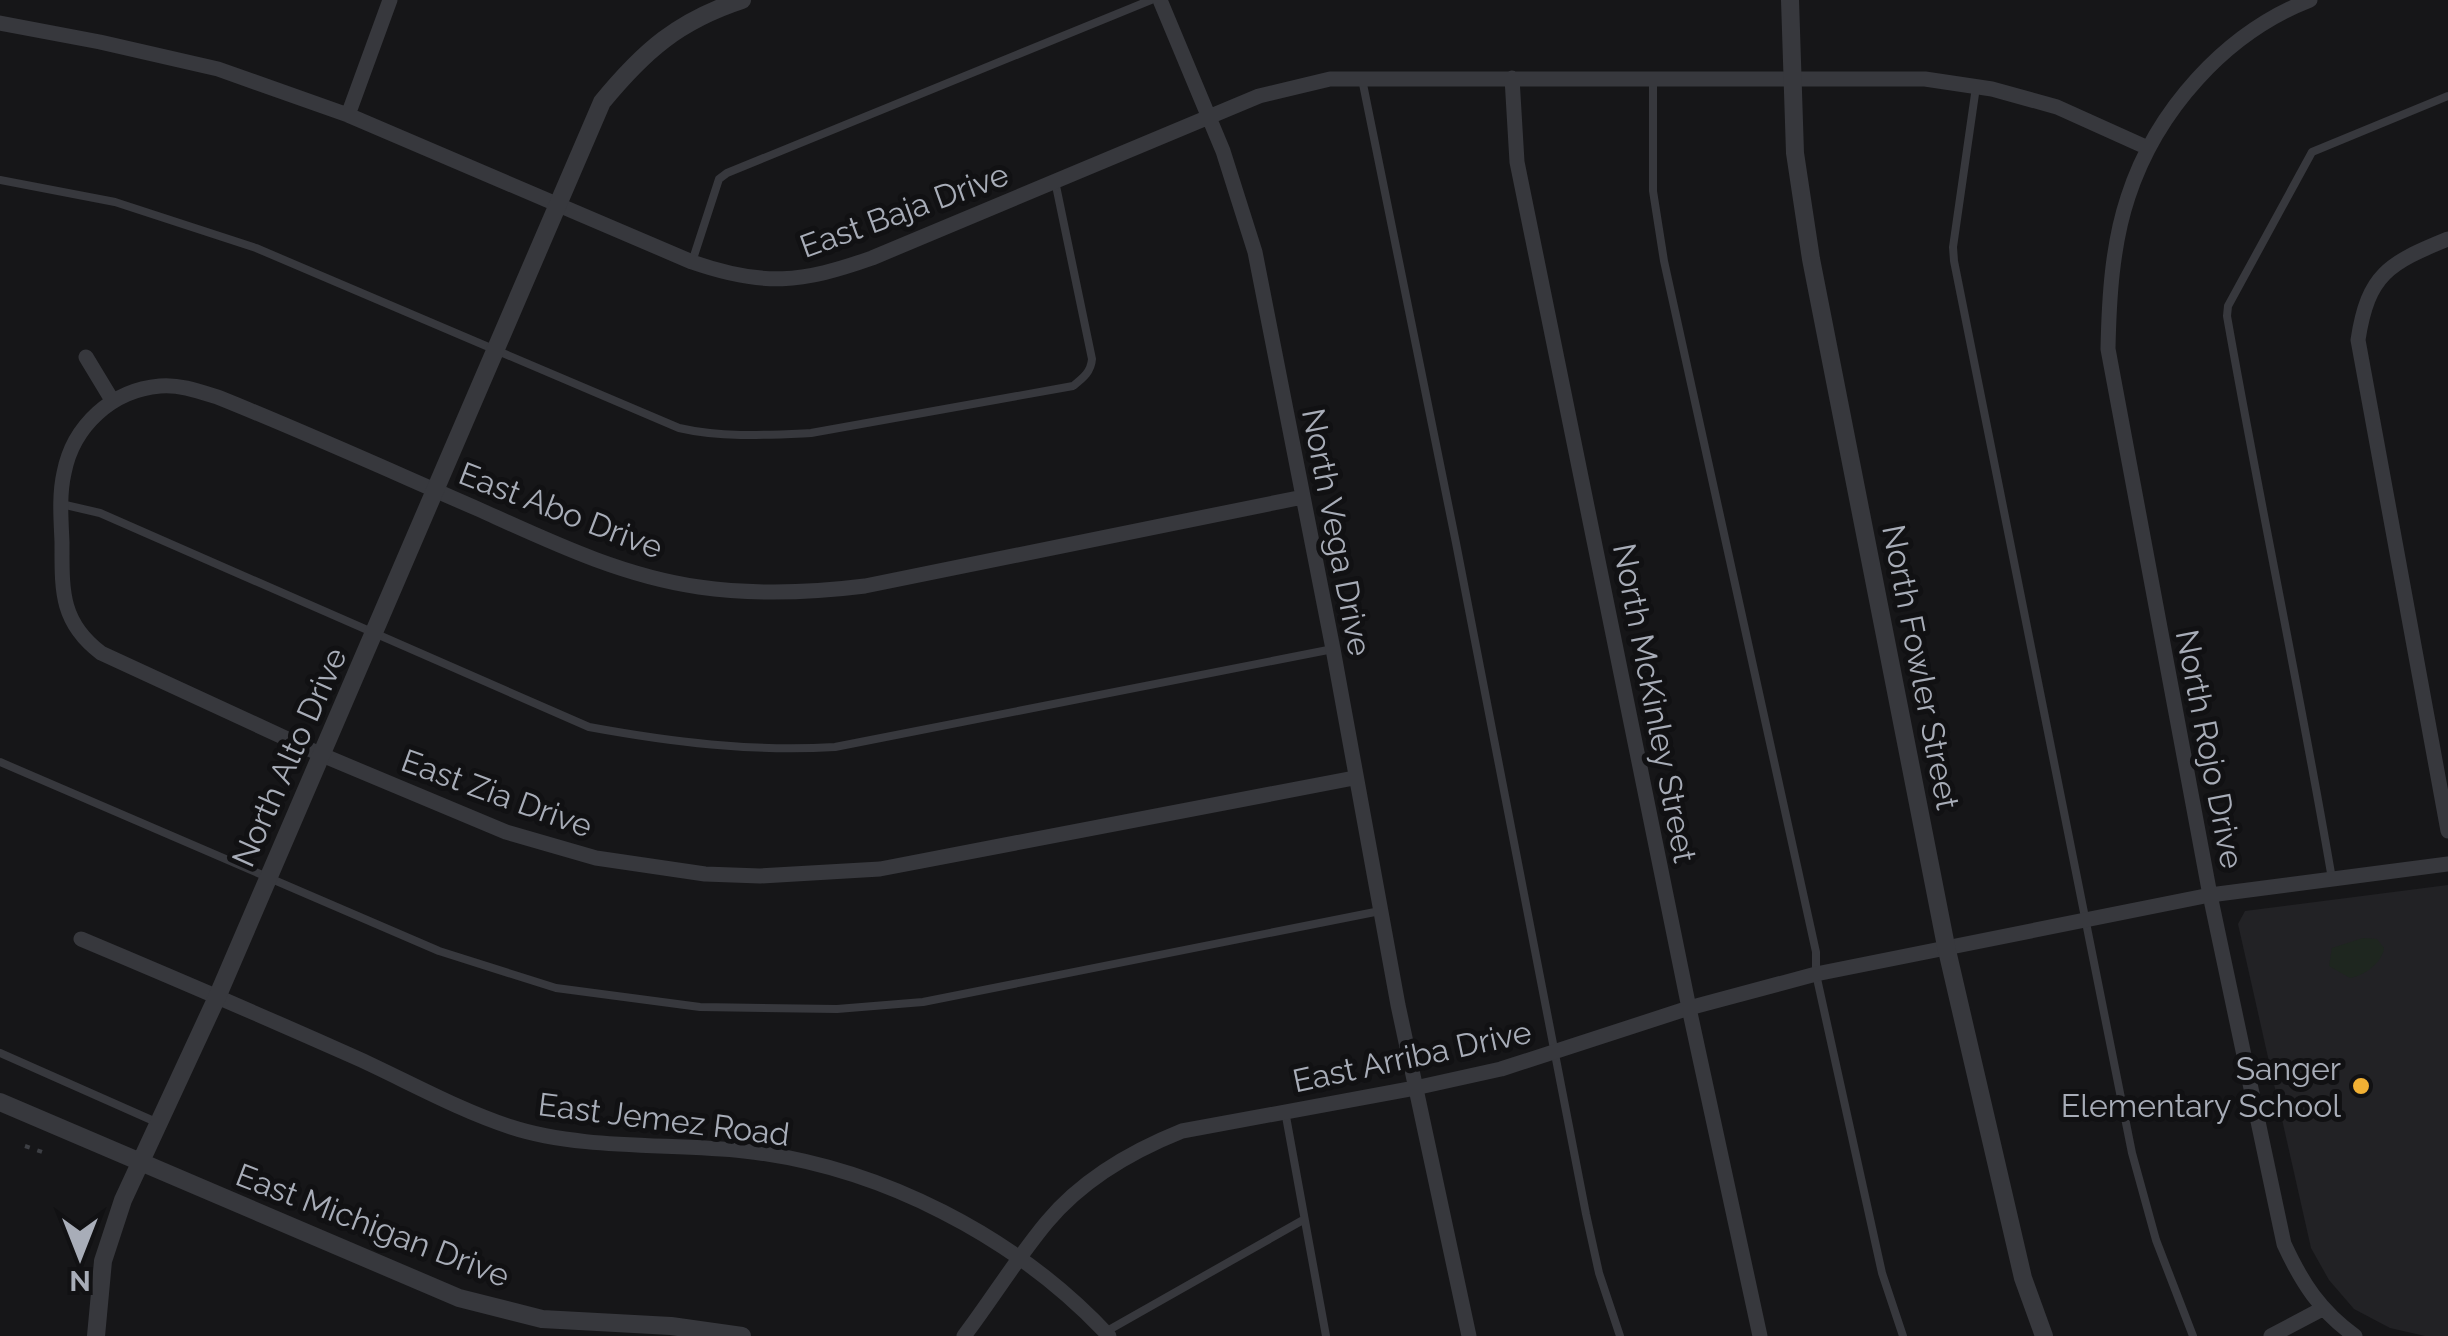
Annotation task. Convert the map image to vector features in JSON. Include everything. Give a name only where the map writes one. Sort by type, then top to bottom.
[{"type":"street","points":[[348,115],[390,0]]},
{"type":"street","name":"North Alto Drive","points":[[96,1336],[103,1260],[139,1164],[218,996],[602,102],[635,62],[664,37],[710,11],[742,0]]},
{"type":"street","name":"North Vega Drive","points":[[1160,0],[1210,116],[1255,252],[1380,911],[1469,1336]]},
{"type":"street","name":"North Fowler Street","points":[[1790,0],[1795,154],[1812,260],[1946,946],[2023,1278],[2044,1336]]},
{"type":"street","name":"North Rojo Drive","points":[[2310,0],[2250,32],[2196,77],[2148,148],[2128,197],[2118,236],[2108,349],[2210,895],[2284,1244],[2301,1280],[2322,1310],[2355,1336]]},
{"type":"street","name":"East Baja Drive","points":[[0,23],[218,69],[348,115],[692,262],[748,278],[822,276],[1210,116],[1300,84],[1362,79],[1925,79],[1976,86],[2056,107],[2148,148]]},
{"type":"street","name":"North McKinley Street","points":[[1512,78],[1517,162],[1689,1008],[1760,1336]]},
{"type":"street","points":[[2448,239],[2390,267],[2367,296],[2358,340],[2448,831]]},
{"type":"street","points":[[61,504],[70,450],[98,411],[112,400],[86,357]]},
{"type":"street","name":"East Abo Drive","points":[[112,400],[162,385],[191,389],[245,408],[576,552],[637,574],[696,587],[754,593],[814,593],[866,586],[1303,497]]},
{"type":"street","name":"East Zia Drive","points":[[61,504],[65,604],[84,640],[101,653],[322,755],[506,832],[556,848],[645,867],[760,876],[832,874],[920,862],[1354,778]]},
{"type":"street","name":"East Arriba Drive","points":[[964,1336],[1047,1222],[1085,1184],[1148,1145],[1182,1131],[1415,1088],[1557,1053],[1689,1008],[1816,974],[1946,946],[2210,895],[2448,864]]},
{"type":"street","name":"East Jemez Road","points":[[81,939],[508,1126],[565,1139],[748,1152],[842,1172],[899,1192],[1022,1259],[1107,1334]]},
{"type":"street","name":"East Michigan Drive","points":[[0,1102],[139,1164],[478,1304],[542,1318],[688,1328],[742,1336]]},
{"type":"street","points":[[2271,1336],[2322,1310]]},
{"type":"lane","points":[[692,262],[719,179],[727,173],[1151,0]]},
{"type":"lane","points":[[1653,78],[1653,191],[1664,261],[1816,952],[1816,974],[1882,1274],[1902,1336]]},
{"type":"lane","points":[[1362,79],[1598,1273],[1620,1336]]},
{"type":"lane","points":[[1976,86],[1954,261],[2132,1152],[2156,1240],[2193,1336]]},
{"type":"lane","points":[[2332,879],[2304,714],[2262,518],[2228,306],[2312,152],[2448,96]]},
{"type":"lane","points":[[0,180],[115,202],[238,242],[679,428],[699,432],[811,433],[1073,386],[1092,368],[1055,182]]},
{"type":"lane","points":[[61,504],[100,512],[589,726],[668,742],[777,751],[835,747],[1333,648]]},
{"type":"lane","points":[[0,762],[439,951],[556,988],[700,1008],[836,1009],[922,1002],[1380,911]]},
{"type":"lane","points":[[0,1053],[160,1124]]},
{"type":"lane","points":[[1284,1111],[1326,1336]]},
{"type":"lane","points":[[1107,1334],[1303,1220]]},
{"type":"path","points":[[24,1146],[48,1154]]},
{"type":"shaded area","name":"Sanger Elementary School","points":[[2448,885],[2448,1336],[2425,1336],[2390,1328],[2354,1309],[2329,1280],[2311,1248],[2238,924],[2245,911]]},
{"type":"shaded area","points":[[2363,938],[2377,939],[2384,948],[2372,968],[2350,978],[2329,966],[2332,948]]},
{"type":"place","name":"Sanger Elementary School","points":[[2361,1086]]}]
